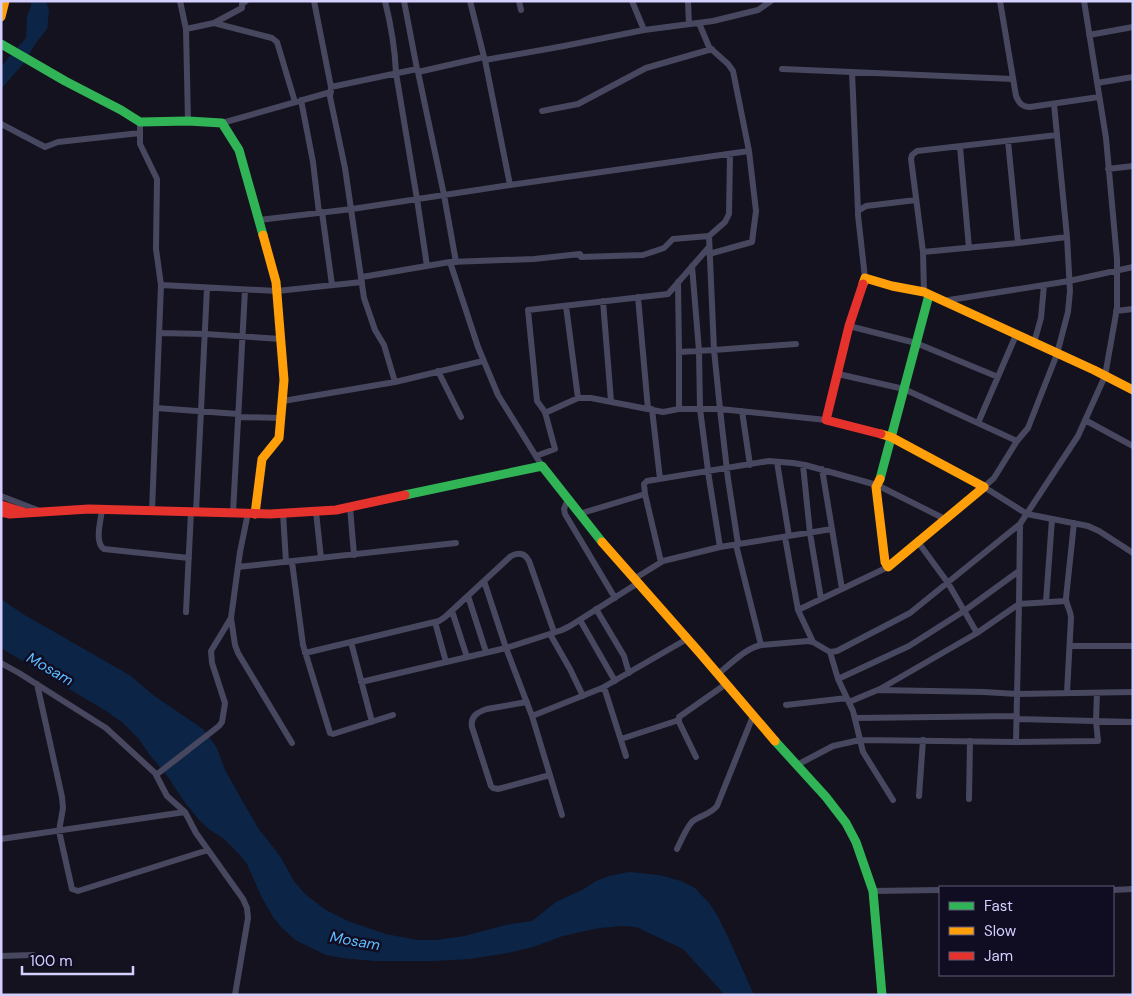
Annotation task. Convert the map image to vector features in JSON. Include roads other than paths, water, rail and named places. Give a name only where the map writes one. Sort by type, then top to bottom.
[{"type":"street","points":[[1,17],[5,1]]},
{"type":"street","points":[[180,1],[186,29],[188,121]]},
{"type":"street","points":[[186,29],[214,23],[242,8],[242,4],[246,1]]},
{"type":"street","points":[[314,1],[331,90],[330,97],[352,209],[364,298],[375,330],[384,345],[395,382]]},
{"type":"street","points":[[385,1],[391,23],[396,73],[428,266]]},
{"type":"street","points":[[404,1],[444,195],[453,262],[478,347],[498,394],[542,466],[592,532],[718,674],[752,716],[846,823],[856,842],[873,891],[882,995]]},
{"type":"street","points":[[470,1],[510,185]]},
{"type":"street","points":[[520,1],[521,10]]},
{"type":"street","points":[[632,1],[644,30]]},
{"type":"street","points":[[688,1],[690,24]]},
{"type":"street","points":[[1,44],[140,122],[188,121],[222,123],[331,90],[396,73],[564,46],[644,30],[713,21],[758,10],[772,1]]},
{"type":"street","points":[[1000,1],[1016,96],[1019,103],[1024,107],[1030,107],[1099,97]]},
{"type":"street","points":[[718,674],[749,649],[761,645],[808,641],[830,652],[837,651],[910,613],[1020,524],[1078,436],[1105,376],[1116,311],[1117,271],[1108,169],[1084,1]]},
{"type":"street","points":[[214,23],[272,38],[277,42],[298,101],[313,162],[332,285]]},
{"type":"street","points":[[536,456],[556,449],[545,413],[537,401],[528,310],[668,294],[692,266],[709,250],[752,242],[756,211],[749,151],[732,71],[728,64],[707,43],[699,23]]},
{"type":"street","points":[[1089,35],[1133,27]]},
{"type":"street","points":[[542,111],[578,104],[646,68],[712,49]]},
{"type":"street","points":[[782,69],[1013,79]]},
{"type":"street","points":[[826,420],[849,326],[865,278],[858,215],[852,72]]},
{"type":"street","points":[[1097,82],[1133,77]]},
{"type":"street","points":[[798,610],[888,567],[994,478],[1016,441],[1028,428],[1057,354],[1068,312],[1070,291],[1067,237],[1054,104]]},
{"type":"street","points":[[140,122],[140,144],[157,179],[156,249],[161,285],[152,511]]},
{"type":"street","points":[[222,123],[239,150],[276,282],[284,380],[280,438],[262,459],[252,514],[238,568],[231,618],[236,649],[292,743]]},
{"type":"street","points":[[1,124],[46,147],[58,142],[140,133]]},
{"type":"street","points":[[888,567],[885,562],[876,487],[881,477],[916,343],[926,294],[912,155],[917,151],[1057,135]]},
{"type":"street","points":[[1008,141],[1018,243]]},
{"type":"street","points":[[960,147],[970,248]]},
{"type":"street","points":[[259,220],[352,209],[749,151]]},
{"type":"street","points":[[161,285],[277,291],[332,285],[453,262],[534,259],[580,254],[582,257],[642,255],[664,248],[673,239],[708,236],[725,222],[729,214],[730,154]]},
{"type":"street","points":[[1108,169],[1133,166]]},
{"type":"street","points":[[858,211],[866,206],[916,200]]},
{"type":"street","points":[[708,236],[714,350],[727,468],[737,545],[761,645]]},
{"type":"street","points":[[923,252],[1067,237]]},
{"type":"street","points":[[692,266],[699,351],[700,409],[720,548]]},
{"type":"street","points":[[942,301],[1069,281],[1133,267]]},
{"type":"street","points":[[865,278],[926,294],[1133,390]]},
{"type":"street","points":[[678,282],[679,409]]},
{"type":"street","points":[[1034,343],[1041,318],[1044,285]]},
{"type":"street","points":[[186,612],[201,412],[207,288]]},
{"type":"street","points":[[232,513],[245,290]]},
{"type":"street","points":[[638,297],[650,409],[660,479]]},
{"type":"street","points":[[603,301],[611,402]]},
{"type":"street","points":[[566,306],[578,398]]},
{"type":"street","points":[[1116,311],[1133,309]]},
{"type":"street","points":[[849,326],[916,343],[998,377]]},
{"type":"street","points":[[160,333],[281,339]]},
{"type":"street","points":[[978,423],[1016,335]]},
{"type":"street","points":[[679,352],[796,344]]},
{"type":"street","points":[[283,401],[395,382],[484,360]]},
{"type":"street","points":[[438,372],[461,417]]},
{"type":"street","points":[[838,374],[904,389],[1016,441]]},
{"type":"street","points":[[545,413],[578,398],[591,398],[663,412],[679,409],[720,409],[826,420],[891,437],[984,487],[1027,514],[1088,526],[1133,553]]},
{"type":"street","points":[[156,408],[238,414],[238,417],[281,418]]},
{"type":"street","points":[[742,411],[750,464]]},
{"type":"street","points":[[1085,420],[1133,446]]},
{"type":"street","points":[[777,462],[798,610],[813,642]]},
{"type":"street","points":[[661,562],[643,487],[644,484],[647,481],[750,464],[777,462],[803,465],[877,484],[945,519]]},
{"type":"street","points":[[803,465],[810,533],[820,599]]},
{"type":"street","points":[[6,513],[89,509],[252,514],[316,512],[336,510],[542,466]]},
{"type":"street","points":[[822,469],[842,589]]},
{"type":"street","points":[[579,514],[645,494]]},
{"type":"street","points":[[1,496],[43,512]]},
{"type":"street","points":[[568,499],[564,509],[565,514],[615,598]]},
{"type":"street","points":[[1,505],[28,513]]},
{"type":"street","points":[[350,507],[354,555]]},
{"type":"street","points":[[102,509],[98,540],[104,549],[189,558]]},
{"type":"street","points":[[316,512],[321,558]]},
{"type":"street","points":[[283,513],[302,641],[331,733],[333,734],[393,715]]},
{"type":"street","points":[[1046,602],[1052,519]]},
{"type":"street","points":[[1068,693],[1071,614],[1066,601],[1074,523]]},
{"type":"street","points":[[1016,742],[1020,524]]},
{"type":"street","points":[[362,682],[506,648],[570,626],[615,598],[661,562],[720,548],[832,529]]},
{"type":"street","points":[[918,542],[948,583],[977,633]]},
{"type":"street","points":[[238,568],[456,543]]},
{"type":"street","points":[[305,653],[442,619],[516,553],[526,556],[552,633],[583,696]]},
{"type":"street","points":[[838,679],[905,649],[964,611],[1020,571]]},
{"type":"street","points":[[484,581],[506,648],[532,716],[562,815]]},
{"type":"street","points":[[468,596],[486,652]]},
{"type":"street","points":[[786,705],[848,700],[878,690],[977,633],[1019,604],[1066,601]]},
{"type":"street","points":[[596,609],[624,656],[629,673]]},
{"type":"street","points":[[452,610],[467,657]]},
{"type":"street","points":[[158,773],[220,726],[222,722],[225,703],[212,662],[212,651],[231,618]]},
{"type":"street","points":[[580,620],[615,681]]},
{"type":"street","points":[[435,622],[446,662]]},
{"type":"street","points":[[532,716],[604,687],[687,639]]},
{"type":"street","points":[[351,642],[372,722]]},
{"type":"street","points":[[1070,646],[1133,646]]},
{"type":"street","points":[[830,652],[838,679],[855,718],[865,756],[893,800]]},
{"type":"street","points":[[1,663],[106,728],[158,773],[167,796],[185,812],[196,833],[243,899],[247,908],[248,918],[235,995]]},
{"type":"street","points":[[36,684],[62,797],[63,808],[59,831],[71,887],[74,891],[208,850]]},
{"type":"street","points":[[696,757],[679,720],[680,715],[726,684]]},
{"type":"street","points":[[604,687],[626,756]]},
{"type":"street","points":[[878,690],[1017,694],[1133,692]]},
{"type":"street","points":[[797,765],[836,745],[860,740],[1098,741],[1096,721],[1097,693]]},
{"type":"street","points":[[526,702],[482,710],[473,716],[471,720],[491,786],[498,789],[550,775]]},
{"type":"street","points":[[677,848],[690,824],[717,806],[752,716]]},
{"type":"street","points":[[855,718],[1017,717],[1133,722]]},
{"type":"street","points":[[621,739],[679,720]]},
{"type":"street","points":[[919,796],[923,740]]},
{"type":"street","points":[[969,799],[970,741]]},
{"type":"street","points":[[1,839],[185,812]]},
{"type":"street","points":[[1114,890],[1133,889]]},
{"type":"street","points":[[873,891],[939,890]]},
{"type":"street","points":[[1,956],[33,956]]},
{"type":"water","points":[[31,1],[46,1],[49,11],[47,29],[23,64],[1,89],[1,67],[26,38],[27,16]]},
{"type":"water","name":"Mosam","points":[[1,599],[23,614],[131,676],[153,695],[203,729],[217,748],[225,770],[258,828],[280,856],[294,881],[305,894],[326,910],[348,921],[386,934],[417,940],[436,940],[464,936],[510,924],[532,921],[556,902],[609,876],[629,872],[659,875],[681,881],[695,888],[709,903],[728,937],[754,995],[725,995],[683,949],[636,927],[599,928],[563,936],[533,947],[508,953],[470,959],[435,961],[373,961],[342,958],[326,955],[295,940],[273,917],[262,898],[247,864],[224,839],[200,821],[138,738],[123,723],[1,648]]}]
